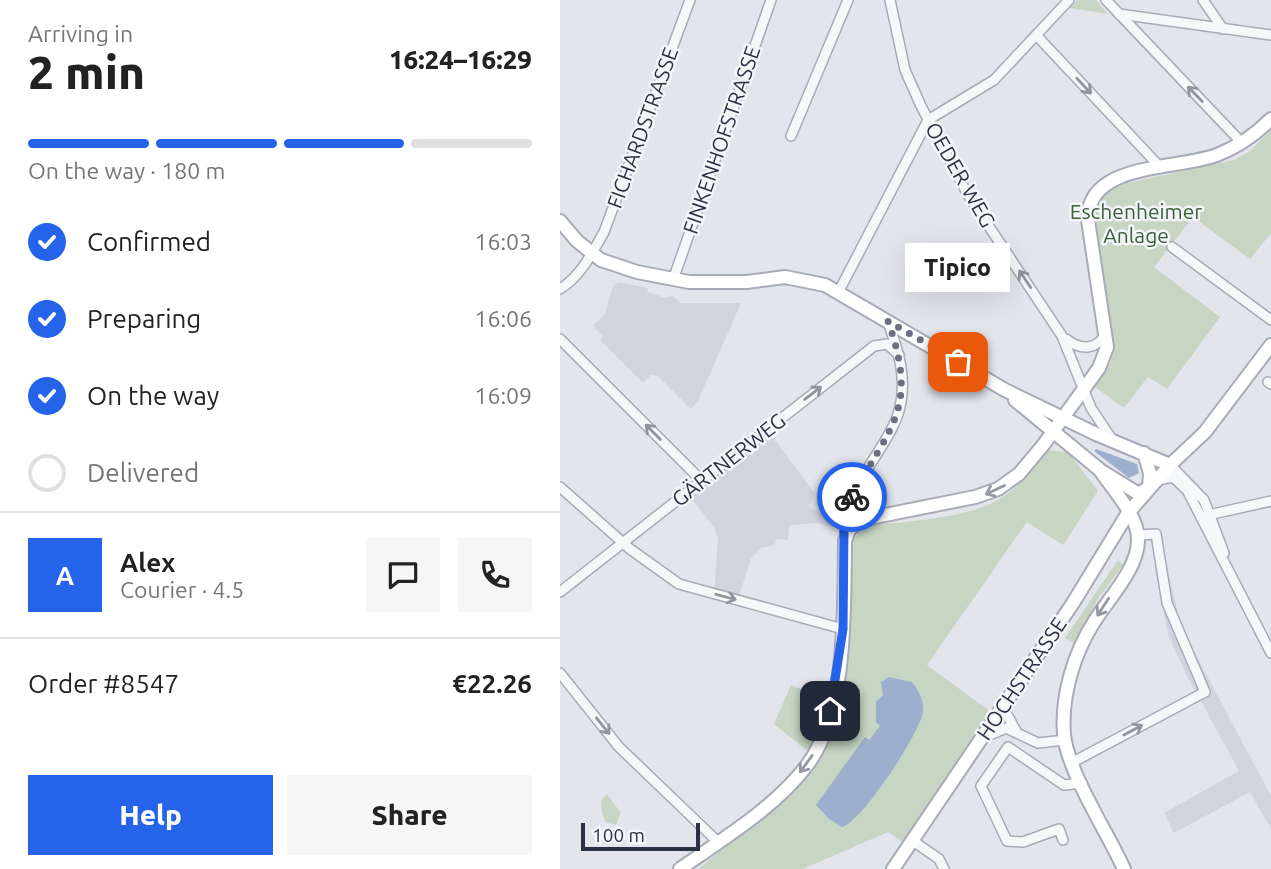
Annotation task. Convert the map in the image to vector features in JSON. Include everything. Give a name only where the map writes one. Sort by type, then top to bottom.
[{"type":"main road","points":[[680,869],[780,793],[811,758],[826,729],[837,677],[843,629],[846,535],[852,527],[866,519],[975,497],[998,489],[1024,469],[1104,358],[1107,330],[1088,206],[1096,192],[1105,183],[1161,168],[1197,162],[1242,143],[1271,119]]},
{"type":"main road","points":[[560,221],[592,253],[622,268],[713,284],[785,277],[806,279],[839,291],[1005,390],[1114,443],[1170,465]]},
{"type":"main road","name":"HOCHSTRASSE","points":[[893,869],[1003,708],[1128,513],[1170,465],[1205,432],[1271,345]]},
{"type":"main road","points":[[1005,390],[1100,470],[1139,493],[1152,485],[1144,453]]},
{"type":"main road","points":[[1081,452],[1089,442],[1114,443]]},
{"type":"main road","points":[[1100,470],[1128,513],[1138,535],[1136,554],[1092,625],[1078,654],[1065,706],[1065,740],[1082,783],[1125,869]]},
{"type":"street","name":"FICHARDSTRASSE","points":[[560,289],[571,282],[604,232],[690,0]]},
{"type":"street","name":"FINKENHOFSTRASSE","points":[[673,279],[771,0]]},
{"type":"street","points":[[791,136],[848,0]]},
{"type":"street","name":"OEDER WEG","points":[[890,0],[905,70],[928,120],[968,195],[1062,335],[1091,408],[1114,443]]},
{"type":"street","points":[[839,291],[928,120],[994,79],[1069,0]]},
{"type":"street","points":[[1106,0],[1242,143]]},
{"type":"street","points":[[1203,0],[1223,29]]},
{"type":"street","points":[[1119,14],[1271,35]]},
{"type":"street","points":[[1037,36],[1161,168]]},
{"type":"street","points":[[1172,247],[1271,320]]},
{"type":"street","points":[[846,535],[852,498],[895,424],[900,408],[903,382],[899,355],[888,321]]},
{"type":"street","points":[[1062,335],[1073,345],[1088,348],[1101,340],[1107,330]]},
{"type":"street","points":[[560,339],[702,481]]},
{"type":"street","name":"GÄRTNERWEG","points":[[560,592],[874,346],[887,344],[899,355]]},
{"type":"street","points":[[1185,451],[1182,461],[1185,477]]},
{"type":"street","points":[[1170,465],[1197,490],[1211,514],[1227,565]]},
{"type":"street","points":[[1152,485],[1168,477],[1176,478],[1199,511],[1271,653]]},
{"type":"street","points":[[560,486],[623,543],[662,575],[679,584],[843,629]]},
{"type":"street","points":[[1199,511],[1211,514],[1271,501]]},
{"type":"street","points":[[1073,762],[1205,692],[1167,603],[1156,534],[1138,535]]},
{"type":"street","points":[[560,673],[619,747],[718,842]]},
{"type":"street","points":[[1003,708],[1016,731]]},
{"type":"street","points":[[979,743],[997,730],[1016,731],[1038,743],[1065,740]]},
{"type":"street","points":[[1063,840],[1059,829],[1023,842],[1007,841],[981,786],[1008,747],[1064,785],[1072,787],[1082,783]]},
{"type":"street","points":[[913,841],[939,859],[944,869]]},
{"type":"shaded area","points":[[618,282],[648,288],[647,292],[666,298],[673,296],[681,303],[741,303],[698,401],[691,409],[658,376],[651,375],[643,383],[600,340],[603,336],[593,326],[605,314],[613,286]]},
{"type":"shaded area","points":[[767,429],[815,494],[808,506],[832,520],[832,527],[819,523],[789,525],[788,540],[776,539],[775,545],[761,548],[751,558],[738,600],[714,594],[718,540],[715,529],[687,492]]},
{"type":"shaded area","points":[[1167,566],[1181,627],[1271,796],[1271,829],[1250,792],[1174,833],[1164,813],[1239,771],[1184,670],[1168,634],[1155,568]]},
{"type":"green space","points":[[1077,0],[1096,0],[1108,14],[1069,8]]},
{"type":"green space","name":"Eschenheimer Anlage","points":[[1271,130],[1271,233],[1250,259],[1193,217],[1154,267],[1220,317],[1167,389],[1148,377],[1124,408],[1095,387],[1111,362],[1092,209],[1109,187],[1234,160],[1250,151]]},
{"type":"green space","points":[[1046,450],[1068,452],[1098,491],[1063,545],[1027,522],[927,665],[991,712],[903,842],[888,832],[803,869],[699,869],[782,797],[828,731],[846,630],[852,543],[858,533],[867,526],[955,515],[988,505],[1014,488]]},
{"type":"green space","points":[[1118,560],[1123,565],[1099,597],[1075,644],[1065,638]]},
{"type":"green space","points":[[791,685],[827,700],[821,726],[810,753],[774,724]]},
{"type":"green space","points":[[607,794],[621,813],[616,825],[606,822],[602,813],[601,801]]},
{"type":"water","points":[[1096,449],[1137,464],[1139,473],[1129,478],[1094,451]]},
{"type":"water","points":[[889,677],[912,682],[923,704],[923,712],[912,738],[888,776],[862,810],[842,827],[829,819],[816,805],[865,737],[869,740],[880,726],[876,722],[876,702],[883,695],[881,682]]},
{"type":"way so far","points":[[852,497],[895,424],[900,408],[903,382],[901,363],[888,321],[958,362]]},
{"type":"place","name":"Tipico","points":[[958,362]]},
{"type":"route","points":[[830,711],[843,629],[844,529],[852,497]]}]
